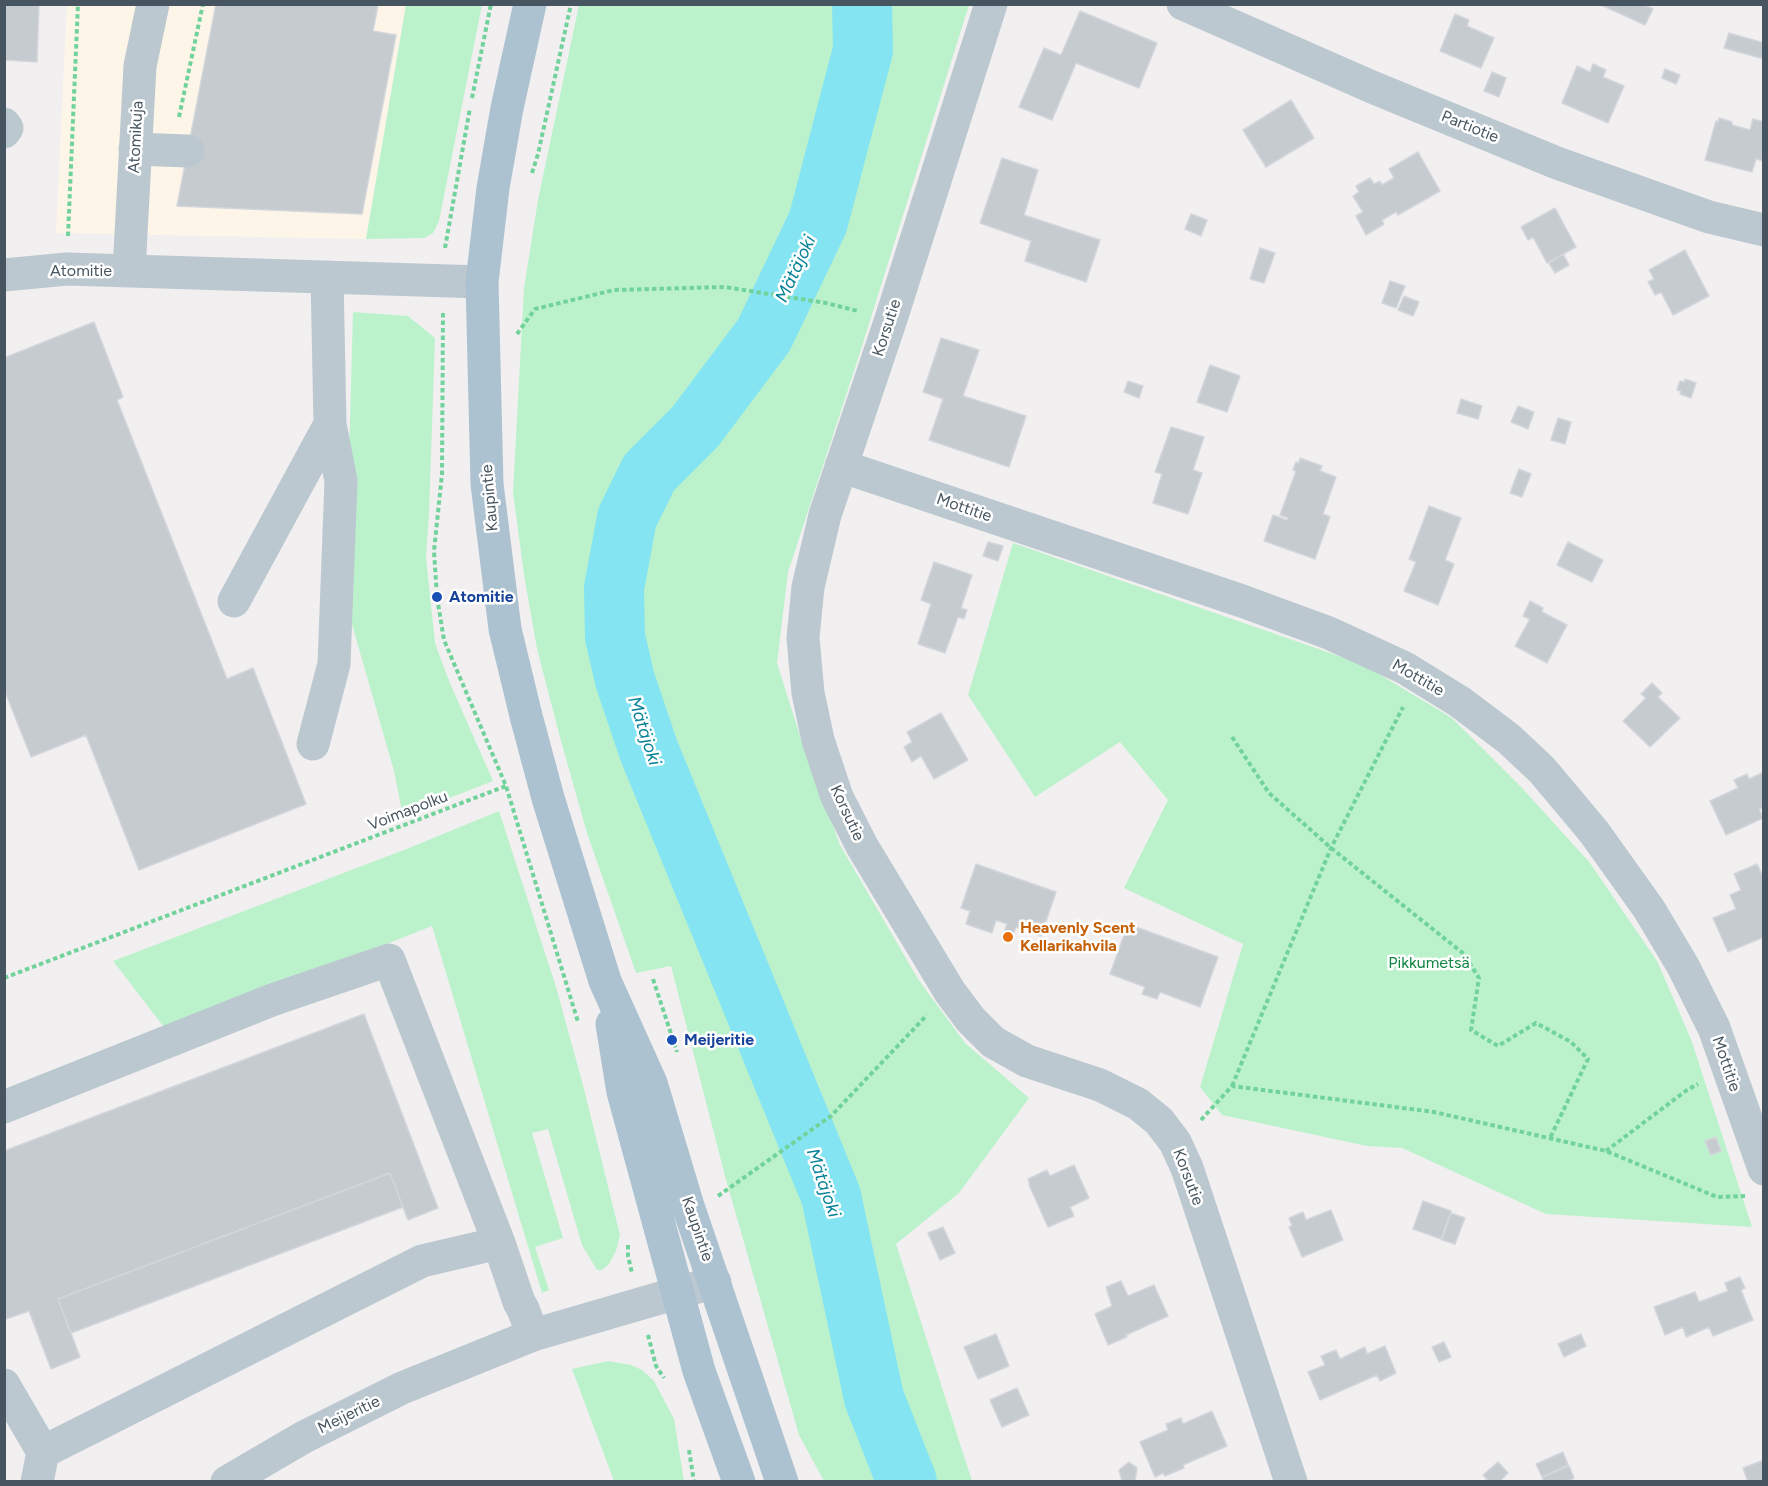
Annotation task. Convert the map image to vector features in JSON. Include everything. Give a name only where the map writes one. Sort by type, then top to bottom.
[{"type":"main road","name":"Kaupintie","points":[[530,4],[507,108],[482,282],[487,484],[505,629],[548,798],[604,981],[623,1092],[677,1292],[699,1371],[739,1482]]},
{"type":"main road","name":"Kaupintie","points":[[604,981],[651,1083],[688,1206],[782,1482]]},
{"type":"street","name":"Atomikuja","points":[[129,272],[140,66],[153,4]]},
{"type":"street","name":"Korsutie","points":[[992,4],[825,516],[808,587],[803,638],[808,693],[818,740],[837,797],[862,846],[950,992],[971,1020],[993,1042],[1028,1061],[1100,1085],[1138,1104],[1160,1120],[1175,1142],[1187,1168],[1291,1482]]},
{"type":"street","name":"Partiotie","points":[[1183,4],[1372,87],[1557,163],[1709,217],[1764,230]]},
{"type":"street","points":[[4,124],[7,128],[4,132]]},
{"type":"street","points":[[135,150],[188,151]]},
{"type":"street","name":"Atomitie","points":[[4,275],[66,269],[482,282]]},
{"type":"street","points":[[314,744],[334,664],[341,481],[330,424],[327,278]]},
{"type":"street","points":[[234,601],[330,424]]},
{"type":"street","name":"Mottitie","points":[[841,466],[1329,633],[1418,676],[1460,702],[1509,739],[1542,770],[1594,832],[1649,909],[1683,966],[1714,1028],[1728,1068],[1758,1182]]},
{"type":"street","points":[[4,1107],[272,1000],[389,960],[533,1335]]},
{"type":"street","points":[[4,1385],[40,1467],[422,1261],[499,1243]]},
{"type":"street","name":"Meijeritie","points":[[228,1482],[304,1437],[402,1388],[533,1335],[715,1282]]},
{"type":"path","points":[[66,269],[78,4]]},
{"type":"path","points":[[529,182],[538,154],[571,4]]},
{"type":"path","points":[[513,328],[513,339],[535,309],[614,290],[725,287],[826,303]]},
{"type":"path","points":[[1175,1142],[1183,1140],[1232,1086],[1330,848],[1418,676]]},
{"type":"path","points":[[1232,737],[1269,793],[1330,848],[1464,954],[1479,978],[1471,1030],[1498,1046],[1536,1023],[1571,1042],[1588,1059],[1550,1138]]},
{"type":"path","name":"Voimapolku","points":[[4,978],[506,786]]},
{"type":"path","points":[[713,1200],[831,1116],[950,992]]},
{"type":"path","points":[[1606,1151],[1687,1090],[1728,1068]]},
{"type":"path","points":[[1232,1086],[1434,1112],[1550,1138],[1606,1151],[1717,1197],[1758,1182]]},
{"type":"shaded area","points":[[67,5],[406,5],[366,239],[56,233]]},
{"type":"green space","points":[[406,5],[482,5],[439,221],[433,233],[424,238],[366,239]]},
{"type":"green space","points":[[579,5],[969,5],[857,362],[788,572],[777,663],[801,739],[840,845],[918,979],[965,1043],[1029,1098],[959,1193],[896,1244],[972,1481],[824,1481],[799,1435],[725,1176],[671,966],[636,973],[587,833],[561,741],[537,649],[513,492],[524,288],[538,200]]},
{"type":"green space","points":[[353,312],[408,316],[435,338],[426,557],[435,643],[449,681],[493,781],[403,816],[394,771],[345,600]]},
{"type":"green space","name":"Pikkumetsä","points":[[1013,543],[1362,664],[1452,718],[1523,789],[1590,863],[1657,961],[1691,1039],[1752,1227],[1546,1214],[1402,1148],[1367,1146],[1222,1115],[1200,1087],[1243,944],[1124,888],[1168,800],[1120,742],[1035,797],[968,695]]},
{"type":"green space","points":[[499,811],[556,987],[620,1235],[616,1251],[609,1264],[602,1270],[597,1270],[582,1245],[548,1129],[532,1133],[563,1238],[535,1247],[549,1290],[542,1293],[432,926],[167,1031],[113,961],[409,848]]},
{"type":"green space","points":[[608,1361],[631,1365],[642,1370],[654,1381],[674,1419],[684,1481],[614,1481],[572,1369]]},
{"type":"building","points":[[4,4],[39,4],[37,62],[4,60]]},
{"type":"building","points":[[216,4],[378,5],[373,31],[396,35],[362,214],[177,206]]},
{"type":"building","points":[[1599,4],[1643,4],[1653,9],[1645,25]]},
{"type":"building","points":[[1080,11],[1157,43],[1139,88],[1076,63],[1052,120],[1019,107],[1044,48],[1061,55]]},
{"type":"building","points":[[1455,14],[1469,20],[1467,26],[1494,38],[1481,68],[1440,51]]},
{"type":"building","points":[[1729,33],[1764,43],[1764,59],[1724,48]]},
{"type":"building","points":[[1593,64],[1606,70],[1603,77],[1624,86],[1608,123],[1562,103],[1577,66],[1590,72]]},
{"type":"building","points":[[1665,69],[1680,75],[1676,84],[1662,78]]},
{"type":"building","points":[[1492,72],[1506,78],[1499,97],[1484,91]]},
{"type":"building","points":[[1291,100],[1314,138],[1266,167],[1243,130]]},
{"type":"building","points":[[1719,118],[1732,122],[1732,125],[1750,130],[1753,119],[1764,122],[1764,161],[1756,159],[1752,172],[1705,160],[1716,121],[1718,122]]},
{"type":"building","points":[[1418,152],[1440,191],[1398,215],[1396,212],[1382,220],[1384,224],[1366,235],[1356,216],[1363,212],[1353,196],[1359,192],[1356,186],[1370,178],[1374,184],[1380,181],[1382,185],[1394,178],[1389,169]]},
{"type":"building","points":[[1002,158],[1038,170],[1024,215],[1100,240],[1086,282],[1025,261],[1031,241],[980,223]]},
{"type":"building","points":[[1555,208],[1576,247],[1547,263],[1533,237],[1528,240],[1521,227]]},
{"type":"building","points":[[1191,214],[1207,220],[1201,236],[1185,229]]},
{"type":"building","points":[[1260,248],[1275,253],[1264,283],[1250,279]]},
{"type":"building","points":[[1685,250],[1709,296],[1673,315],[1661,292],[1655,295],[1648,282],[1654,279],[1649,270]]},
{"type":"building","points":[[1563,254],[1569,265],[1555,273],[1549,263]]},
{"type":"building","points":[[1390,281],[1405,286],[1396,308],[1382,303]]},
{"type":"building","points":[[1404,296],[1419,302],[1413,316],[1398,310]]},
{"type":"building","points":[[94,322],[123,397],[117,400],[227,679],[253,668],[306,804],[139,870],[86,735],[31,757],[4,689],[4,358]]},
{"type":"building","points":[[941,338],[979,350],[963,396],[1026,416],[1009,467],[929,440],[943,399],[923,392]]},
{"type":"building","points":[[1210,365],[1240,376],[1227,412],[1197,402]]},
{"type":"building","points":[[1685,379],[1696,383],[1691,398],[1680,394],[1681,391],[1677,390],[1680,381],[1684,382]]},
{"type":"building","points":[[1128,381],[1143,386],[1139,398],[1124,392]]},
{"type":"building","points":[[1461,399],[1482,406],[1478,419],[1457,413]]},
{"type":"building","points":[[1518,406],[1534,412],[1528,429],[1511,422]]},
{"type":"building","points":[[1558,418],[1571,422],[1565,444],[1551,440]]},
{"type":"building","points":[[1171,427],[1204,437],[1193,470],[1202,473],[1188,514],[1153,503],[1162,474],[1155,472]]},
{"type":"building","points":[[1300,458],[1322,466],[1320,471],[1336,477],[1323,514],[1330,517],[1315,559],[1264,541],[1273,515],[1287,520],[1288,518],[1280,515],[1296,471],[1293,470]]},
{"type":"building","points":[[1519,469],[1531,474],[1522,497],[1510,493]]},
{"type":"building","points":[[1429,506],[1461,518],[1445,560],[1454,564],[1438,605],[1404,591],[1416,562],[1409,559]]},
{"type":"building","points":[[988,542],[1003,546],[998,561],[983,556]]},
{"type":"building","points":[[1568,542],[1603,560],[1592,582],[1557,565]]},
{"type":"building","points":[[934,562],[972,575],[961,608],[967,610],[964,619],[958,617],[945,653],[918,644],[931,604],[921,600]]},
{"type":"building","points":[[1530,601],[1543,608],[1542,612],[1567,625],[1547,663],[1515,646],[1530,619],[1523,616]]},
{"type":"building","points":[[1652,683],[1662,693],[1658,697],[1680,718],[1650,747],[1623,721],[1646,698],[1641,694]]},
{"type":"building","points":[[941,713],[968,760],[934,779],[921,756],[912,762],[904,747],[912,742],[907,732]]},
{"type":"building","points":[[1764,772],[1764,807],[1759,809],[1763,818],[1726,835],[1710,801],[1738,788],[1734,780],[1747,774],[1749,779]]},
{"type":"building","points":[[976,864],[1056,892],[1041,936],[1016,927],[1010,942],[1002,939],[1007,924],[996,920],[992,933],[966,924],[970,911],[961,908]]},
{"type":"building","points":[[1757,864],[1764,879],[1764,937],[1728,952],[1713,918],[1736,909],[1730,895],[1741,890],[1734,874]]},
{"type":"building","points":[[1128,924],[1218,957],[1200,1007],[1160,992],[1157,999],[1142,994],[1145,987],[1110,974]]},
{"type":"building","points":[[364,1014],[438,1208],[408,1220],[390,1173],[58,1299],[80,1357],[51,1369],[29,1311],[6,1319],[4,1316],[4,1151]]},
{"type":"building","points":[[1716,1137],[1721,1151],[1711,1155],[1705,1141]]},
{"type":"building","points":[[1074,1165],[1089,1198],[1070,1207],[1074,1216],[1048,1227],[1028,1179],[1047,1170],[1050,1176]]},
{"type":"building","points":[[390,1173],[403,1207],[71,1333],[58,1299]]},
{"type":"building","points":[[1423,1201],[1451,1211],[1441,1239],[1413,1229]]},
{"type":"building","points":[[1331,1210],[1343,1240],[1302,1257],[1289,1227],[1292,1226],[1289,1218],[1303,1212],[1306,1220]]},
{"type":"building","points":[[1451,1213],[1465,1218],[1455,1244],[1442,1240]]},
{"type":"building","points":[[943,1227],[955,1253],[940,1260],[928,1233]]},
{"type":"building","points":[[1740,1277],[1745,1288],[1741,1290],[1753,1320],[1713,1336],[1709,1327],[1686,1337],[1683,1327],[1665,1335],[1654,1307],[1695,1292],[1699,1302],[1728,1291],[1725,1283]]},
{"type":"building","points":[[1121,1281],[1128,1296],[1154,1285],[1168,1316],[1108,1345],[1095,1314],[1112,1306],[1106,1287]]},
{"type":"building","points":[[996,1334],[1009,1366],[978,1379],[964,1347]]},
{"type":"building","points":[[1581,1334],[1586,1346],[1564,1357],[1558,1344]]},
{"type":"building","points":[[1444,1342],[1451,1357],[1439,1362],[1432,1347]]},
{"type":"building","points":[[1385,1346],[1396,1373],[1380,1381],[1377,1375],[1320,1400],[1308,1372],[1325,1365],[1321,1356],[1336,1350],[1340,1359],[1365,1347],[1367,1354]]},
{"type":"building","points":[[1017,1388],[1029,1415],[1002,1427],[990,1400]]},
{"type":"building","points":[[1212,1411],[1227,1446],[1183,1465],[1184,1468],[1165,1476],[1163,1473],[1155,1477],[1140,1442],[1168,1430],[1166,1424],[1181,1418],[1183,1424]]},
{"type":"building","points":[[1563,1452],[1568,1465],[1542,1477],[1536,1464]]},
{"type":"building","points":[[1764,1460],[1764,1482],[1748,1482],[1743,1468]]},
{"type":"building","points":[[1129,1462],[1137,1468],[1135,1481],[1122,1481],[1119,1470]]},
{"type":"building","points":[[1498,1462],[1508,1473],[1499,1482],[1489,1482],[1483,1475]]},
{"type":"building","points":[[1569,1466],[1574,1478],[1567,1482],[1544,1482],[1542,1477]]},
{"type":"waterway","name":"Mätäjoki","points":[[862,4],[863,50],[818,222],[764,335],[695,427],[649,473],[627,518],[614,588],[615,637],[625,680],[649,751],[831,1196],[874,1398],[907,1482]]},
{"type":"waterway","points":[[599,588],[614,588]]},
{"type":"place","name":"Atomitie","points":[[437,597]]},
{"type":"place","name":"Heavenly Scent Kellarikahvila","points":[[1008,937]]},
{"type":"place","name":"Meijeritie","points":[[672,1040]]}]
